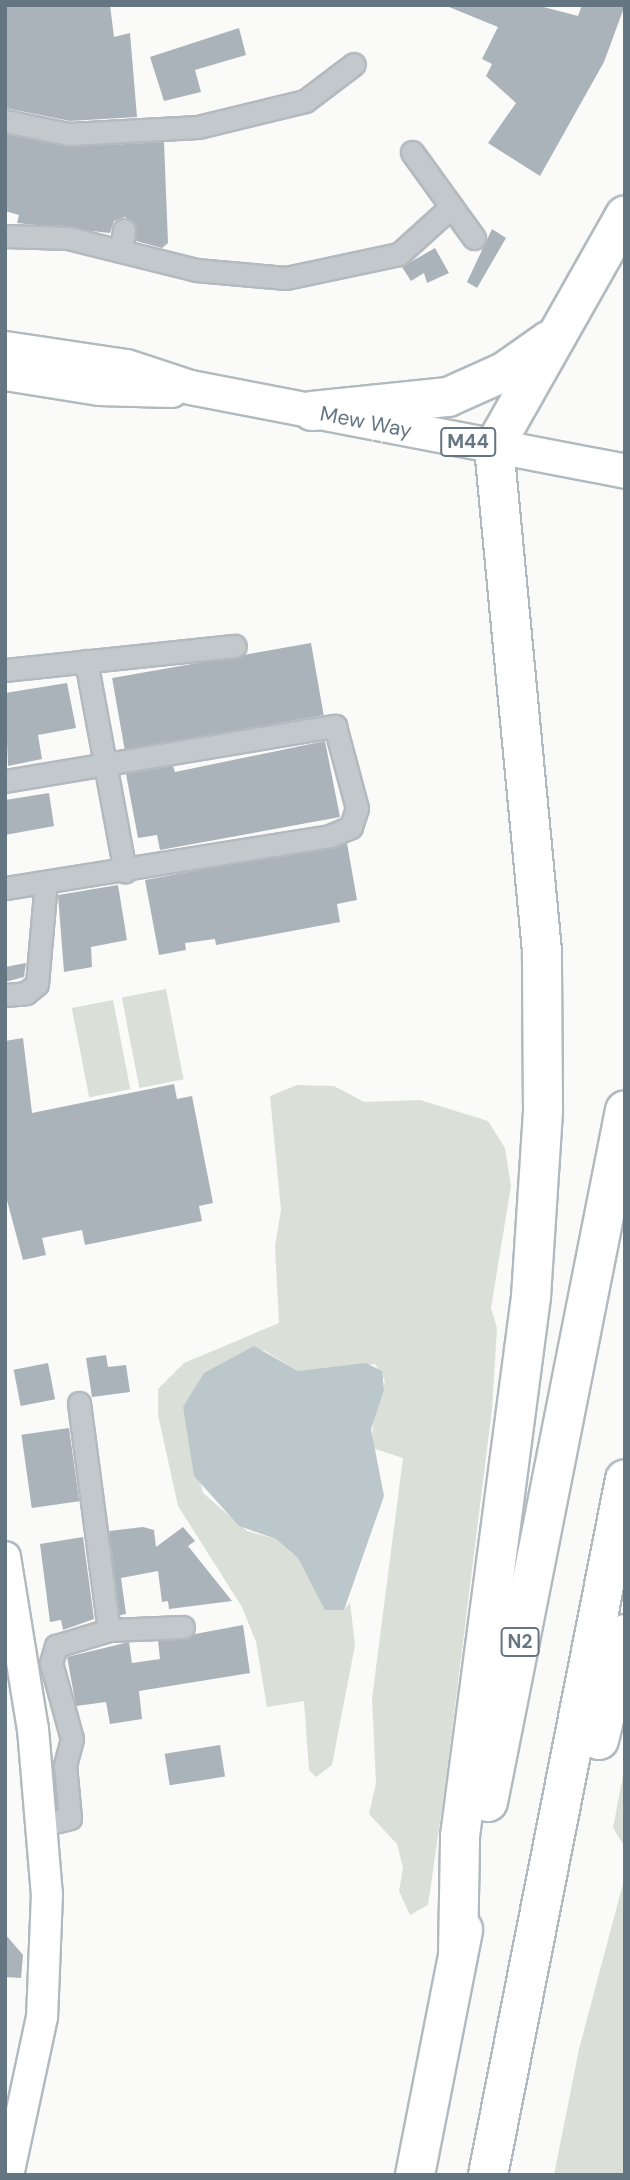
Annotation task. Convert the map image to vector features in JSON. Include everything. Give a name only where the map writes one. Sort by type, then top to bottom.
[{"type":"highway","points":[[458,1955],[460,1836],[531,1297],[543,1110],[542,951],[494,447],[625,215]]},
{"type":"highway","points":[[312,411],[448,397],[504,372],[558,333]]},
{"type":"highway","name":"N2","points":[[415,2175],[625,1110]]},
{"type":"highway","points":[[488,2175],[625,1479]]},
{"type":"highway","points":[[507,2069],[538,1990],[625,1634]]},
{"type":"main road","name":"Mew Way","points":[[5,348],[126,366],[190,387],[625,471]]},
{"type":"main road","name":"Mew Way","points":[[5,373],[99,388],[190,387]]},
{"type":"main road","points":[[5,1557],[42,1825],[42,2017],[8,2175]]},
{"type":"main road","points":[[5,1677],[36,1776]]},
{"type":"street","points":[[5,121],[69,134],[198,127],[305,101],[354,64]]},
{"type":"street","points":[[412,152],[474,238]]},
{"type":"street","points":[[5,236],[123,241],[218,274],[320,274],[399,254],[451,207]]},
{"type":"street","points":[[5,670],[235,646]]},
{"type":"street","points":[[86,662],[101,763],[125,871]]},
{"type":"street","points":[[5,781],[335,726],[355,790],[356,818],[345,831],[125,871],[5,888]]},
{"type":"street","points":[[5,995],[26,993],[37,984],[46,882]]},
{"type":"street","points":[[79,1403],[109,1629]]},
{"type":"street","points":[[42,1825],[70,1818],[65,1765],[72,1739],[53,1653],[67,1639],[109,1629],[183,1627]]},
{"type":"shaded area","points":[[166,989],[184,1079],[139,1088],[122,998]]},
{"type":"shaded area","points":[[113,1000],[130,1089],[89,1097],[72,1008]]},
{"type":"shaded area","points":[[297,1085],[334,1086],[364,1102],[420,1100],[488,1121],[505,1148],[511,1186],[491,1308],[497,1328],[492,1409],[445,1787],[428,1905],[410,1915],[399,1891],[403,1868],[397,1844],[369,1814],[376,1783],[372,1699],[403,1458],[372,1448],[373,1418],[385,1381],[375,1364],[298,1371],[263,1350],[183,1407],[203,1493],[247,1531],[276,1539],[298,1558],[344,1610],[350,1602],[355,1645],[332,1765],[316,1777],[309,1770],[304,1701],[267,1707],[256,1642],[242,1607],[178,1506],[158,1415],[158,1389],[184,1363],[279,1323],[275,1246],[281,1210],[270,1096]]},
{"type":"shaded area","points":[[254,1346],[298,1371],[366,1363],[382,1371],[384,1390],[371,1429],[384,1496],[344,1610],[325,1610],[298,1558],[276,1539],[239,1526],[194,1476],[183,1407],[204,1373]]},
{"type":"shaded area","points":[[625,1765],[625,1847],[613,1828]]},
{"type":"shaded area","points":[[625,1876],[625,2175],[554,2175],[579,2049]]},
{"type":"building","points":[[5,5],[110,5],[114,37],[130,33],[137,117],[70,121],[5,108]]},
{"type":"building","points":[[444,5],[536,5],[578,16],[582,5],[625,5],[604,62],[540,176],[488,143],[516,103],[486,76],[492,64],[482,59],[498,27]]},
{"type":"building","points":[[239,28],[246,55],[195,70],[201,92],[164,101],[150,57]]},
{"type":"building","points":[[5,134],[69,147],[164,142],[168,243],[162,248],[136,241],[136,225],[125,217],[114,221],[110,233],[17,223],[19,215],[5,211]]},
{"type":"building","points":[[492,229],[506,238],[477,288],[467,282]]},
{"type":"building","points":[[435,248],[449,273],[427,283],[424,273],[411,281],[402,267]]},
{"type":"building","points":[[311,643],[324,715],[125,750],[112,678]]},
{"type":"building","points":[[67,683],[76,728],[38,735],[42,759],[8,766],[5,693]]},
{"type":"building","points":[[325,741],[340,817],[160,850],[157,835],[138,838],[126,774],[173,766],[175,772]]},
{"type":"building","points":[[49,793],[54,826],[5,835],[5,800]]},
{"type":"building","points":[[347,843],[357,900],[337,904],[340,922],[216,945],[215,939],[185,943],[186,950],[159,955],[145,880]]},
{"type":"building","points":[[118,885],[127,940],[91,947],[92,967],[64,972],[58,895]]},
{"type":"building","points":[[26,963],[24,977],[5,982],[5,967]]},
{"type":"building","points":[[23,1038],[32,1113],[174,1084],[177,1099],[192,1096],[213,1203],[199,1206],[202,1221],[85,1245],[82,1230],[42,1238],[46,1255],[23,1260],[5,1193],[5,1041]]},
{"type":"building","points":[[106,1355],[108,1367],[126,1365],[130,1392],[92,1397],[86,1358]]},
{"type":"building","points":[[48,1363],[55,1399],[21,1406],[14,1370]]},
{"type":"building","points":[[69,1428],[79,1501],[32,1508],[21,1435]]},
{"type":"building","points":[[143,1527],[154,1530],[156,1547],[183,1527],[195,1541],[188,1546],[232,1601],[169,1609],[168,1601],[162,1602],[158,1571],[121,1578],[126,1614],[120,1615],[109,1531]]},
{"type":"building","points":[[83,1537],[94,1619],[63,1630],[61,1620],[50,1622],[40,1544]]},
{"type":"building","points":[[243,1625],[250,1673],[139,1691],[142,1719],[110,1724],[106,1702],[76,1706],[67,1657],[129,1642],[132,1663],[160,1659],[158,1641]]},
{"type":"building","points":[[220,1745],[225,1777],[170,1785],[165,1754]]},
{"type":"building","points":[[5,1934],[23,1955],[21,1978],[5,1977]]}]
